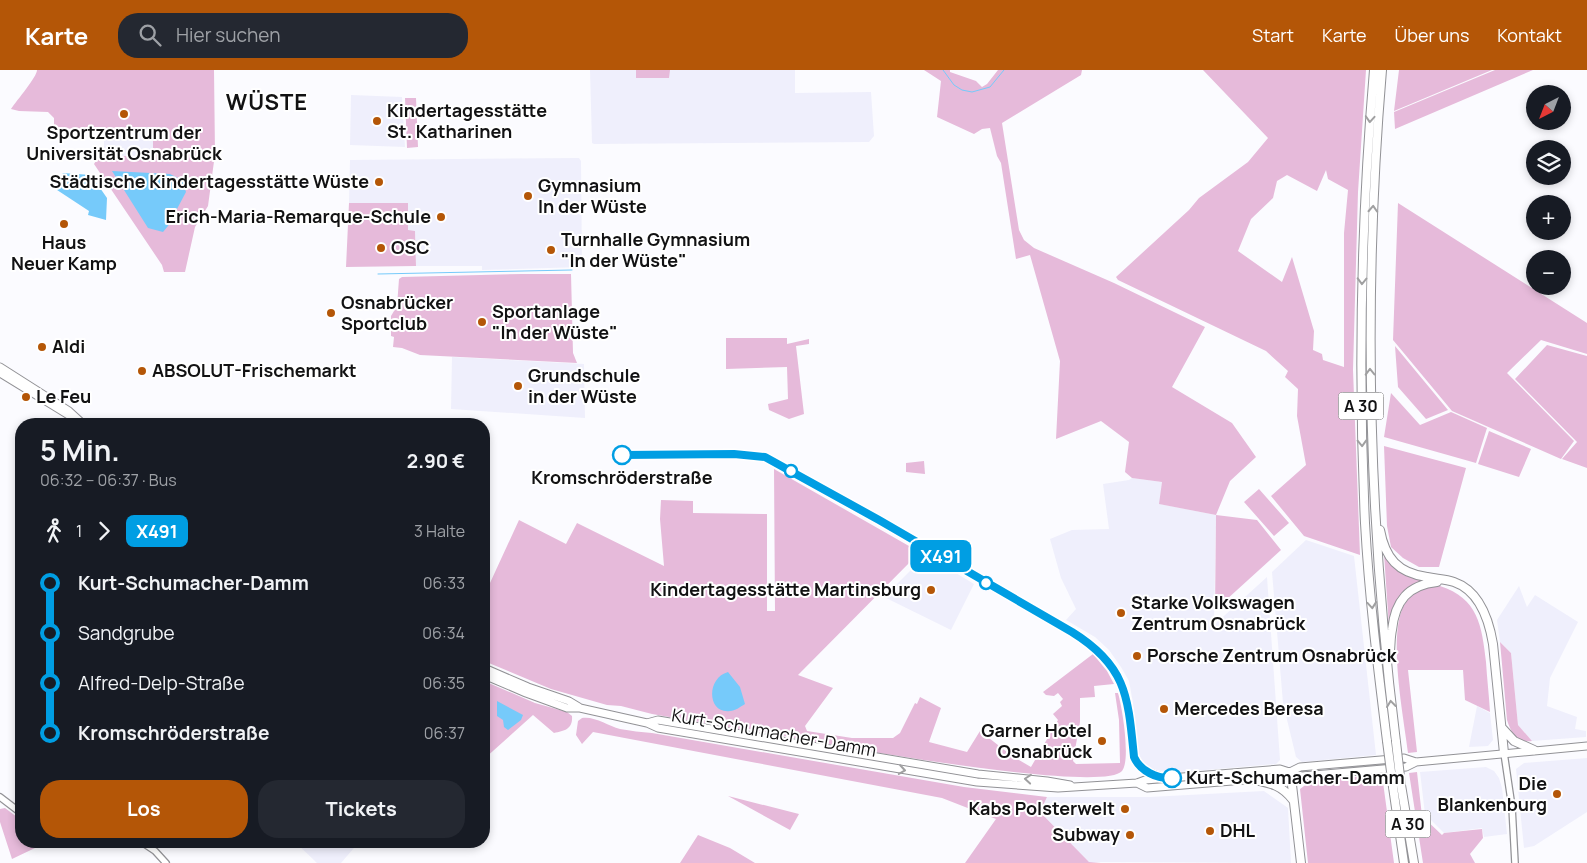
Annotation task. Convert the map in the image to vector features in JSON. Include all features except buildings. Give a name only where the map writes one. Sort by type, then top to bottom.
[{"type":"highway","name":"A 30","points":[[1374,70],[1364,211],[1361,392],[1366,525],[1376,658],[1403,860]]},
{"type":"highway","name":"A 30","points":[[1382,70],[1372,220],[1370,334],[1374,499],[1379,585],[1387,666],[1414,863]]},
{"type":"highway","points":[[1374,499],[1381,539],[1385,550],[1397,566],[1405,572],[1448,580],[1461,586],[1474,596],[1484,611],[1493,644],[1504,754]]},
{"type":"highway","points":[[1387,666],[1395,614],[1404,597],[1422,584],[1448,580]]},
{"type":"highway","points":[[1501,724],[1512,740],[1534,750]]},
{"type":"highway","points":[[1292,772],[1301,863]]},
{"type":"highway","points":[[1248,779],[1277,786],[1288,794],[1294,802]]},
{"type":"main road","points":[[0,367],[77,418]]},
{"type":"main road","points":[[0,373],[72,418]]},
{"type":"main road","name":"Kurt-Schumacher-Damm","points":[[490,671],[528,687],[569,701],[580,708]]},
{"type":"main road","name":"Kurt-Schumacher-Damm","points":[[490,677],[568,708],[580,708],[648,723],[658,728],[976,782],[1058,788],[1137,784],[1147,788],[1280,777],[1300,767],[1404,758],[1416,762]]},
{"type":"main road","points":[[1416,762],[1587,746]]},
{"type":"main road","points":[[1134,757],[1144,771],[1167,778]]},
{"type":"main road","name":"Kurt-Schumacher-Damm","points":[[1137,784],[1145,780],[1280,769],[1302,776],[1406,766],[1416,762]]},
{"type":"street","points":[[1504,754],[1512,807],[1515,863]]},
{"type":"street","points":[[0,797],[15,808]]},
{"type":"street","points":[[151,848],[166,863]]},
{"type":"shaded area","points":[[37,70],[214,70],[215,154],[208,206],[195,227],[185,272],[164,272],[162,265],[94,164],[99,156],[153,156],[153,127],[54,129],[54,118],[48,112],[11,109]]},
{"type":"shaded area","points":[[590,70],[795,70],[795,93],[871,92],[874,136],[869,142],[594,144],[592,143]]},
{"type":"shaded area","points":[[636,70],[670,70],[669,78],[636,78]]},
{"type":"shaded area","points":[[924,70],[950,70],[950,72],[976,81],[982,87],[987,84],[998,70],[1082,70],[1081,75],[1002,123],[1019,230],[1024,240],[1034,248],[1114,283],[1205,327],[1172,387],[1232,423],[1256,457],[1230,481],[1216,515],[1159,504],[1162,482],[1132,478],[1125,472],[1129,442],[1101,421],[1056,439],[1060,361],[1030,255],[1016,259],[1001,163],[997,156],[990,128],[982,129],[974,134],[937,117],[941,81]]},
{"type":"shaded area","points":[[1203,70],[1366,70],[1358,192],[1353,370],[1360,555],[1304,536],[1271,496],[1306,465],[1297,416],[1298,389],[1285,377],[1288,371],[1266,351],[1118,280],[1116,277],[1189,210],[1199,198],[1248,162],[1268,138]],"holes":[[[1326,170],[1328,179],[1348,190],[1344,233],[1344,367],[1323,360],[1322,354],[1313,350],[1314,331],[1292,257],[1282,282],[1238,251],[1251,219],[1273,198],[1277,181],[1287,175],[1317,191]]]},
{"type":"shaded area","points":[[1399,70],[1492,70],[1394,111]]},
{"type":"shaded area","points":[[1495,70],[1533,70],[1395,129],[1394,112]]},
{"type":"shaded area","name":"Kindertagesstätte St. Katharinen","points":[[351,95],[402,97],[405,147],[350,145]]},
{"type":"shaded area","points":[[405,98],[416,98],[418,147],[407,148]]},
{"type":"shaded area","points":[[153,127],[153,156],[104,156],[104,128]]},
{"type":"shaded area","points":[[579,158],[581,161],[582,267],[482,270],[482,266],[416,266],[415,231],[408,231],[408,203],[349,203],[350,160]]},
{"type":"shaded area","name":"OSC","points":[[349,203],[408,203],[408,230],[415,231],[416,266],[346,267]]},
{"type":"shaded area","points":[[1398,203],[1526,284],[1526,295],[1543,295],[1587,323],[1587,354],[1541,340],[1507,373],[1574,441],[1561,459],[1452,411],[1393,340]]},
{"type":"shaded area","name":"Sportanlage \"In der Wüste\"","points":[[571,274],[573,353],[577,363],[420,355],[402,348],[393,347],[394,337],[391,336],[391,316],[397,306],[399,279],[402,277]]},
{"type":"shaded area","points":[[726,338],[787,338],[787,344],[809,339],[809,344],[796,346],[804,414],[789,419],[769,410],[768,404],[788,399],[787,367],[726,369]]},
{"type":"shaded area","points":[[1547,345],[1587,356],[1587,468],[1562,459],[1577,442],[1515,379]]},
{"type":"shaded area","points":[[1395,346],[1448,410],[1426,419],[1398,387]]},
{"type":"shaded area","name":"Grundschule in der Wüste","points":[[452,357],[584,364],[585,418],[451,409]]},
{"type":"shaded area","points":[[1391,393],[1420,425],[1451,412],[1487,428],[1476,463],[1384,437]]},
{"type":"shaded area","points":[[1489,431],[1531,449],[1519,477],[1478,464]]},
{"type":"shaded area","points":[[1384,446],[1466,468],[1439,567],[1419,567],[1403,558],[1391,547],[1387,526]]},
{"type":"shaded area","points":[[924,461],[925,474],[906,472],[906,463]]},
{"type":"shaded area","points":[[774,469],[916,550],[915,557],[798,675],[833,688],[805,726],[807,731],[852,738],[893,738],[900,733],[920,697],[941,708],[929,742],[967,752],[980,731],[1012,756],[1031,767],[1058,720],[1053,714],[1062,706],[1060,702],[1063,699],[1058,693],[1054,696],[1046,695],[1043,692],[1093,654],[1107,671],[1114,684],[1094,686],[1095,697],[1080,698],[1080,722],[1073,761],[1076,764],[1120,763],[1119,720],[1115,693],[1118,693],[1122,709],[1126,745],[1125,765],[1122,771],[1101,777],[1060,776],[1005,771],[878,753],[607,705],[551,689],[490,664],[490,583],[519,520],[566,544],[577,523],[664,566],[660,519],[661,500],[693,501],[693,513],[767,514],[767,611],[775,611]]},
{"type":"shaded area","points":[[1132,478],[1162,482],[1160,504],[1216,515],[1214,625],[1267,577],[1280,760],[1276,764],[1182,772],[1165,772],[1146,765],[1140,758],[1129,681],[1109,650],[1095,637],[1066,620],[1076,609],[1061,578],[1050,539],[1072,530],[1109,529],[1103,484]]},
{"type":"shaded area","points":[[1259,489],[1289,523],[1274,536],[1244,502]]},
{"type":"shaded area","points":[[1216,515],[1257,520],[1281,550],[1215,610]]},
{"type":"shaded area","points":[[1306,540],[1354,556],[1376,755],[1302,762],[1296,757],[1283,703],[1272,572]]},
{"type":"shaded area","points":[[1384,554],[1388,560],[1427,580],[1413,585],[1389,627]]},
{"type":"shaded area","name":"Kindertagesstätte Martinsburg","points":[[926,555],[974,584],[951,630],[884,597]]},
{"type":"shaded area","points":[[1440,586],[1453,591],[1463,598],[1476,615],[1480,625],[1486,662],[1490,712],[1465,700],[1463,670],[1408,670],[1417,752],[1408,753],[1398,675],[1397,632],[1400,615],[1406,602],[1417,592],[1426,588]]},
{"type":"shaded area","points":[[1519,586],[1527,607],[1535,595],[1578,622],[1550,678],[1547,706],[1577,717],[1575,729],[1586,731],[1586,737],[1532,741],[1518,725],[1511,653],[1500,642],[1497,620]]},
{"type":"shaded area","points":[[1500,642],[1511,653],[1518,725],[1532,741],[1522,740],[1515,736],[1507,720]]},
{"type":"shaded area","points":[[490,684],[535,703],[567,712],[572,716],[572,720],[570,727],[554,733],[533,715],[490,754]]},
{"type":"shaded area","points":[[1477,706],[1490,713],[1493,740],[1488,746],[1469,747]]},
{"type":"shaded area","points":[[582,718],[592,718],[624,730],[652,733],[964,787],[1047,797],[1040,812],[1089,862],[1101,863],[965,863],[996,819],[942,798],[593,732],[582,744],[576,735],[578,721]]},
{"type":"shaded area","points":[[1587,758],[1587,812],[1534,846],[1524,848],[1516,769],[1524,763]]},
{"type":"shaded area","points":[[1486,767],[1494,771],[1499,778],[1502,788],[1507,834],[1484,837],[1482,828],[1444,833],[1425,814],[1420,772]]},
{"type":"shaded area","points":[[1417,772],[1422,816],[1442,835],[1444,833],[1482,829],[1483,838],[1470,854],[1475,863],[1423,863],[1409,773]]},
{"type":"shaded area","points":[[1382,775],[1394,863],[1308,863],[1300,789],[1312,780]]},
{"type":"shaded area","points":[[1264,791],[1288,808],[1291,863],[1089,862],[1040,812],[1047,797],[1150,797]]},
{"type":"shaded area","points":[[728,796],[799,814],[790,830]]},
{"type":"shaded area","points":[[5,808],[15,816],[15,848],[35,848],[12,859],[0,822],[0,809]]},
{"type":"shaded area","points":[[698,835],[730,848],[755,863],[680,863]]},
{"type":"shaded area","points":[[301,848],[354,848],[341,863],[317,863]]},
{"type":"water","points":[[112,171],[170,174],[182,180],[186,192],[163,232],[148,228]]},
{"type":"water","points":[[63,173],[91,175],[107,198],[106,220],[88,215],[89,211],[54,188]]},
{"type":"water","points":[[728,672],[740,687],[745,704],[736,710],[730,711],[717,707],[713,702],[712,695],[716,681]]},
{"type":"water","points":[[497,701],[523,715],[521,720],[508,730],[504,727],[503,720],[497,716]]},
{"type":"waterway","points":[[943,70],[954,85],[962,90],[972,92],[990,87],[1004,70]]},
{"type":"waterway","points":[[378,274],[572,270]]},
{"type":"bus line","name":"X491","points":[[622,455],[703,453],[765,457],[879,520],[960,569],[1072,632],[1096,648],[1109,662],[1124,689],[1136,762],[1144,771],[1172,778]]},
{"type":"place","name":"Sportzentrum der Universität Osnabrück","points":[[124,114]]},
{"type":"place","name":"Kindertagesstätte St. Katharinen","points":[[377,121]]},
{"type":"place","name":"Städtische Kindertagesstätte Wüste","points":[[379,182]]},
{"type":"place","name":"Gymnasium In der Wüste","points":[[528,196]]},
{"type":"place","name":"Erich-Maria-Remarque-Schule","points":[[441,217]]},
{"type":"place","name":"Haus Neuer Kamp","points":[[64,224]]},
{"type":"place","name":"OSC","points":[[381,248]]},
{"type":"place","name":"Turnhalle Gymnasium \"In der Wüste\"","points":[[551,250]]},
{"type":"place","name":"Osnabrücker Sportclub","points":[[331,313]]},
{"type":"place","name":"Sportanlage \"In der Wüste\"","points":[[482,322]]},
{"type":"place","name":"Aldi","points":[[42,347]]},
{"type":"place","name":"ABSOLUT-Frischemarkt","points":[[142,371]]},
{"type":"place","name":"Grundschule in der Wüste","points":[[518,386]]},
{"type":"place","name":"Le Feu","points":[[26,397]]},
{"type":"place","name":"Kromschröderstraße","points":[[622,455]]},
{"type":"place","name":"Kindertagesstätte Martinsburg","points":[[931,590]]},
{"type":"place","name":"Starke Volkswagen Zentrum Osnabrück","points":[[1121,613]]},
{"type":"place","name":"Porsche Zentrum Osnabrück","points":[[1137,656]]},
{"type":"place","name":"Mercedes Beresa","points":[[1164,709]]},
{"type":"place","name":"Garner Hotel Osnabrück","points":[[1102,741]]},
{"type":"place","name":"Kurt-Schumacher-Damm","points":[[1172,778]]},
{"type":"place","name":"Die Blankenburg","points":[[1557,794]]},
{"type":"place","name":"Kabs Polsterwelt","points":[[1125,809]]},
{"type":"place","name":"DHL","points":[[1210,831]]},
{"type":"place","name":"Subway","points":[[1130,835]]},
{"type":"district","name":"WÜSTE","points":[[267,102]]}]
